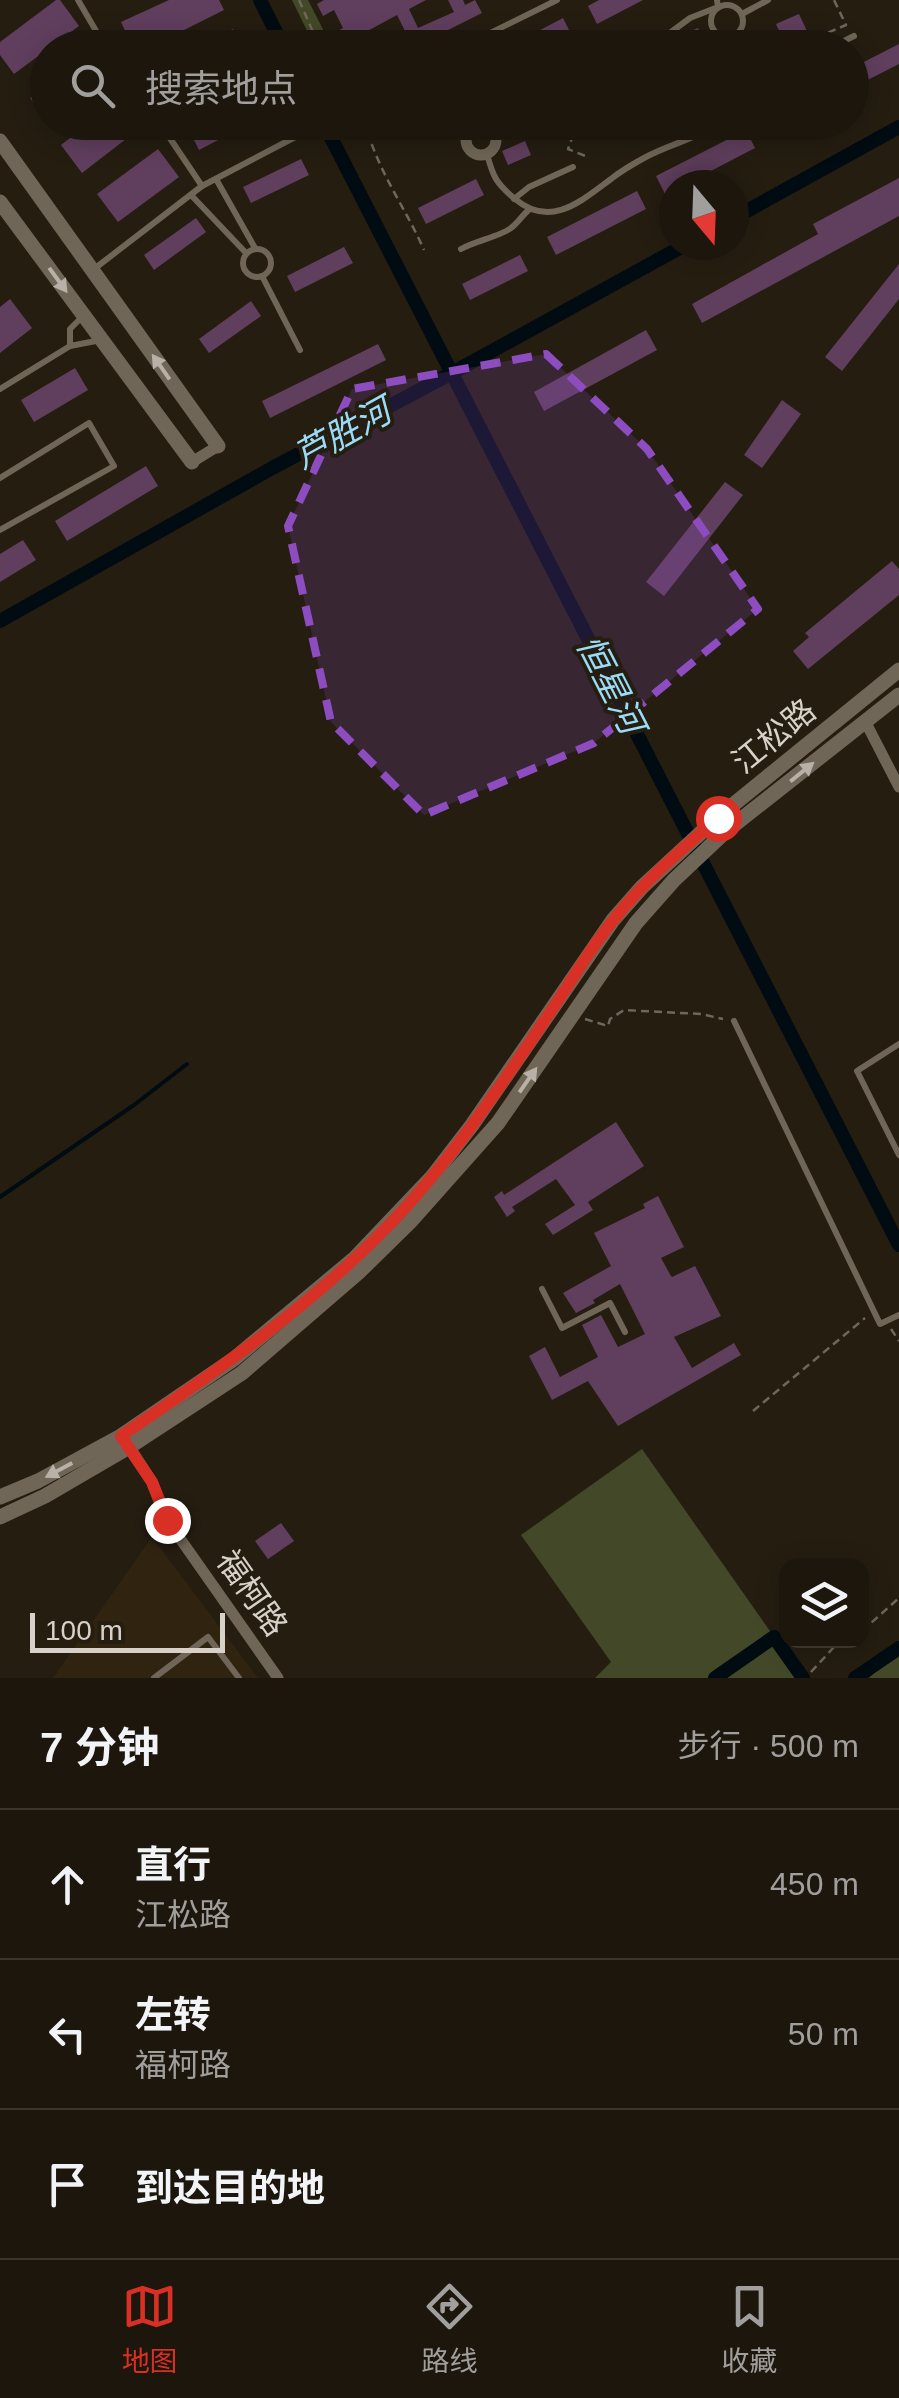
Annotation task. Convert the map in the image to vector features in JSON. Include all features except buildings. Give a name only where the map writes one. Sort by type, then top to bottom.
[{"type":"street","points":[[0,140],[218,446],[192,462],[0,202]]},
{"type":"street","points":[[467,140],[472,153],[487,154],[495,140]]},
{"type":"street","name":"江松路","points":[[0,1498],[125,1441],[242,1373],[360,1271],[410,1222],[498,1123],[636,923],[722,825],[899,670]]},
{"type":"street","name":"江松路","points":[[0,1516],[44,1496],[125,1441],[234,1359],[355,1258],[442,1164],[613,920],[665,864],[899,694]]},
{"type":"street","points":[[865,721],[899,786]]},
{"type":"street","name":"福柯路","points":[[125,1441],[152,1482],[167,1520],[278,1678]]},
{"type":"lane","points":[[78,0],[96,30]]},
{"type":"lane","points":[[496,30],[557,0]]},
{"type":"lane","points":[[674,30],[726,0]]},
{"type":"lane","points":[[742,14],[768,0]]},
{"type":"lane","points":[[718,4],[729,5],[742,14]]},
{"type":"lane","points":[[713,30],[710,21],[718,4]]},
{"type":"lane","points":[[741,30],[742,14]]},
{"type":"lane","points":[[171,140],[202,186]]},
{"type":"lane","points":[[92,270],[202,186],[290,140]]},
{"type":"lane","points":[[487,154],[494,180],[514,198],[539,212],[555,212],[580,203],[648,156],[689,140]]},
{"type":"lane","points":[[514,198],[573,167]]},
{"type":"lane","points":[[216,179],[255,248]]},
{"type":"lane","points":[[191,195],[246,253]]},
{"type":"lane","points":[[461,249],[510,229],[532,208]]},
{"type":"lane","points":[[255,248],[264,250],[271,262],[262,276],[253,277],[245,272],[242,262],[246,253],[255,248]]},
{"type":"lane","points":[[262,276],[300,350]]},
{"type":"lane","points":[[70,346],[70,329],[84,315]]},
{"type":"lane","points":[[0,389],[70,346],[102,340]]},
{"type":"lane","points":[[0,478],[89,423],[114,466],[0,530]]},
{"type":"lane","points":[[558,1000],[574,1016]]},
{"type":"lane","points":[[734,1021],[880,1324],[899,1314]]},
{"type":"lane","points":[[899,1044],[857,1071],[899,1155]]},
{"type":"lane","points":[[542,1289],[562,1328],[610,1303],[625,1332]]},
{"type":"lane","points":[[154,1678],[208,1637],[239,1678]]},
{"type":"path","points":[[298,0],[312,30]]},
{"type":"path","points":[[834,0],[846,25],[834,30]]},
{"type":"path","points":[[370,140],[424,250]]},
{"type":"path","points":[[572,140],[568,150],[588,157]]},
{"type":"path","points":[[574,1016],[608,1026],[610,1019],[624,1010],[701,1014],[734,1021]]},
{"type":"path","points":[[753,1411],[874,1310]]},
{"type":"path","points":[[880,1324],[894,1331],[899,1340]]},
{"type":"path","points":[[869,1625],[899,1598]]},
{"type":"path","points":[[811,1672],[833,1648]]},
{"type":"highlighted area","points":[[546,354],[647,449],[758,609],[594,743],[424,815],[331,722],[288,526],[352,389]]},
{"type":"shaded area","points":[[152,1537],[258,1678],[53,1678]]},
{"type":"green space","points":[[292,0],[308,0],[323,30],[307,30]]},
{"type":"green space","points":[[642,1449],[803,1678],[595,1678],[611,1662],[521,1535]]},
{"type":"green space","points":[[894,1653],[899,1655],[899,1678],[869,1678]]},
{"type":"waterway","name":"恒星河","points":[[260,0],[275,30]]},
{"type":"waterway","name":"芦胜河","points":[[749,210],[899,127]]},
{"type":"waterway","name":"恒星河","points":[[332,140],[899,1245]]},
{"type":"waterway","name":"芦胜河","points":[[0,621],[274,467],[659,259]]},
{"type":"waterway","points":[[0,1197],[187,1064]]},
{"type":"waterway","points":[[715,1678],[774,1637],[803,1678]]},
{"type":"waterway","points":[[855,1678],[899,1648]]},
{"type":"route","points":[[167,1520],[152,1482],[121,1436],[234,1359],[355,1258],[395,1217],[472,1125],[613,920],[665,864],[718,818]]}]
